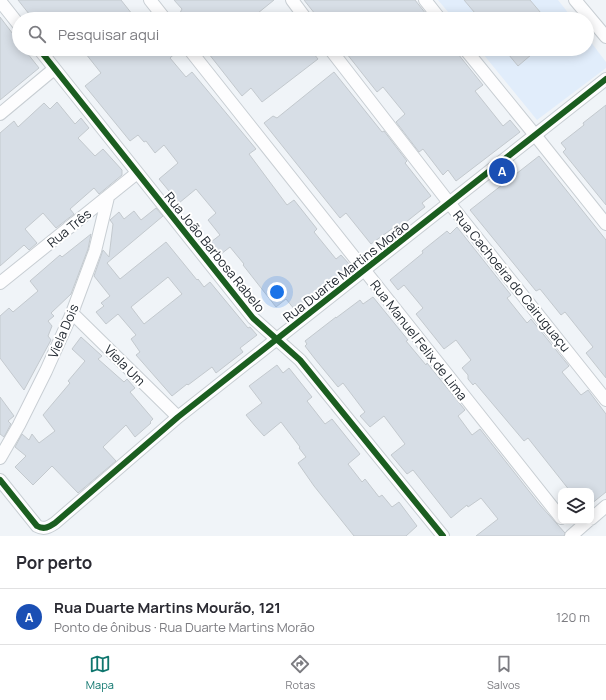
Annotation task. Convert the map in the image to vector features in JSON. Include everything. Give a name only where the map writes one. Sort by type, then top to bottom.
[{"type":"street","points":[[150,0],[159,12]]},
{"type":"street","points":[[292,0],[301,12]]},
{"type":"street","points":[[425,0],[434,12]]},
{"type":"street","points":[[575,0],[585,12]]},
{"type":"street","points":[[0,1],[12,16]]},
{"type":"street","points":[[594,23],[606,37]]},
{"type":"street","name":"Rua João Barbosa Rabelo","points":[[44,56],[253,318],[300,360],[443,536]]},
{"type":"street","name":"Rua Manuel Felix de Lima","points":[[195,56],[558,514]]},
{"type":"street","name":"Rua Cachoeira do Cairuguaçu","points":[[335,56],[450,204],[606,400]]},
{"type":"street","points":[[471,56],[536,135],[606,224]]},
{"type":"street","points":[[0,114],[54,68]]},
{"type":"street","name":"Rua Duarte Martins Morão","points":[[0,480],[33,523],[45,528],[55,523],[178,417],[276,338],[450,204],[606,79]]},
{"type":"street","name":"Rua Três","points":[[0,283],[137,173]]},
{"type":"street","name":"Viela Dois","points":[[0,458],[20,425],[72,313],[95,251],[108,197]]},
{"type":"street","name":"Viela Um","points":[[72,313],[178,417]]},
{"type":"street","points":[[594,516],[606,506]]},
{"type":"street","points":[[565,524],[573,535],[585,524]]},
{"type":"shaded area","points":[[438,0],[558,0],[567,12],[448,12]]},
{"type":"shaded area","points":[[594,46],[606,62],[606,68],[537,120],[485,56],[594,56]]},
{"type":"building","points":[[18,0],[121,0],[130,12],[27,12]]},
{"type":"building","points":[[174,0],[274,0],[259,12],[180,12],[182,9]]},
{"type":"building","points":[[304,0],[415,0],[424,12],[313,12]]},
{"type":"building","points":[[464,0],[530,0],[540,12],[474,12]]},
{"type":"building","points":[[0,17],[12,33],[12,56],[30,56],[39,68],[0,100]]},
{"type":"building","points":[[88,56],[172,56],[170,58],[186,77],[192,72],[256,149],[249,154],[287,205],[294,200],[317,229],[314,232],[336,259],[341,255],[351,266],[295,310],[286,299],[276,307],[230,247],[221,254],[211,242],[220,235],[208,220],[216,213],[196,189],[179,203],[159,179],[178,163],[164,145],[155,153],[146,141],[144,142],[138,135],[130,141],[85,86],[101,73]]},
{"type":"building","points":[[211,56],[316,56],[318,59],[262,102],[251,88],[242,96]]},
{"type":"building","points":[[349,56],[460,56],[483,85],[475,91],[503,126],[510,120],[520,132],[456,181],[448,170],[443,175],[423,149],[419,152],[396,122],[405,114],[383,87],[377,92]]},
{"type":"building","points":[[510,56],[530,56],[518,66]]},
{"type":"building","points":[[334,72],[382,132],[384,131],[407,161],[405,163],[431,196],[422,203],[425,207],[401,226],[400,225],[395,230],[393,228],[371,244],[346,213],[340,218],[264,123],[273,116],[277,118]]},
{"type":"building","points":[[57,102],[75,124],[81,118],[89,128],[78,138],[95,156],[103,149],[122,170],[122,175],[99,194],[94,188],[70,209],[74,214],[56,228],[43,213],[25,229],[37,243],[29,250],[24,245],[0,266],[0,133],[14,121],[18,127],[44,103],[50,109]]},
{"type":"building","points":[[606,105],[606,205],[563,152],[566,149],[561,143]]},
{"type":"building","points":[[539,156],[606,240],[606,378],[586,353],[593,347],[565,312],[561,315],[540,289],[536,291],[470,210]]},
{"type":"building","points":[[156,208],[163,216],[107,263],[120,279],[166,242],[197,280],[198,279],[204,287],[210,282],[248,328],[250,327],[257,335],[240,348],[243,352],[216,373],[212,367],[172,396],[136,355],[140,352],[131,339],[136,335],[118,314],[106,324],[96,312],[104,306],[101,303],[110,296],[94,276],[103,250],[109,257],[113,224],[110,220],[119,212],[124,219],[134,211],[141,220]],"holes":[[[168,277],[182,294],[144,324],[131,307]]]},
{"type":"building","points":[[457,227],[511,295],[507,298],[527,323],[531,319],[569,366],[562,372],[581,395],[588,390],[606,414],[606,492],[594,502],[594,488],[568,488],[528,438],[524,441],[475,383],[473,385],[468,379],[468,375],[462,368],[471,360],[456,340],[444,349],[416,314],[423,308],[404,285],[398,290],[390,280],[447,231],[450,234]]},
{"type":"building","points":[[91,234],[88,249],[71,294],[51,313],[54,316],[48,321],[52,326],[48,336],[51,340],[24,390],[0,358],[0,316],[9,308],[13,312],[38,291],[30,281],[60,255],[62,257]]},
{"type":"building","points":[[373,297],[408,340],[406,341],[426,365],[427,363],[465,410],[458,416],[472,435],[480,429],[540,505],[565,533],[564,536],[476,536],[498,519],[481,498],[468,507],[467,505],[451,518],[413,470],[407,474],[391,455],[405,444],[384,416],[370,427],[360,416],[365,412],[343,383],[338,387],[305,346],[307,344],[305,341],[336,317],[360,300],[363,304]]},
{"type":"building","points":[[81,337],[102,356],[98,359],[124,382],[127,379],[135,388],[130,392],[153,419],[150,422],[151,423],[135,437],[126,425],[103,447],[116,461],[78,493],[52,466],[33,485],[15,467],[26,456],[15,447],[22,434],[29,440],[32,434],[39,443],[55,431],[43,415],[70,383],[68,381],[85,361],[72,349]]},
{"type":"building","points":[[277,365],[283,373],[289,368],[312,397],[307,401],[325,424],[332,419],[360,454],[348,464],[362,482],[365,479],[379,497],[382,495],[392,507],[399,502],[417,526],[406,536],[354,536],[314,486],[298,463],[306,457],[281,422],[264,436],[246,415],[262,403],[249,386]]},
{"type":"building","points":[[0,397],[14,416],[8,421],[11,424],[4,437],[0,434]]},
{"type":"cycle path","points":[[45,56],[253,318],[300,360],[443,536]]},
{"type":"cycle path","points":[[0,480],[37,526],[42,528],[51,526],[178,417],[606,79]]},
{"type":"place","name":"Rua Duarte Martins Mourão, 121","points":[[502,171]]}]
